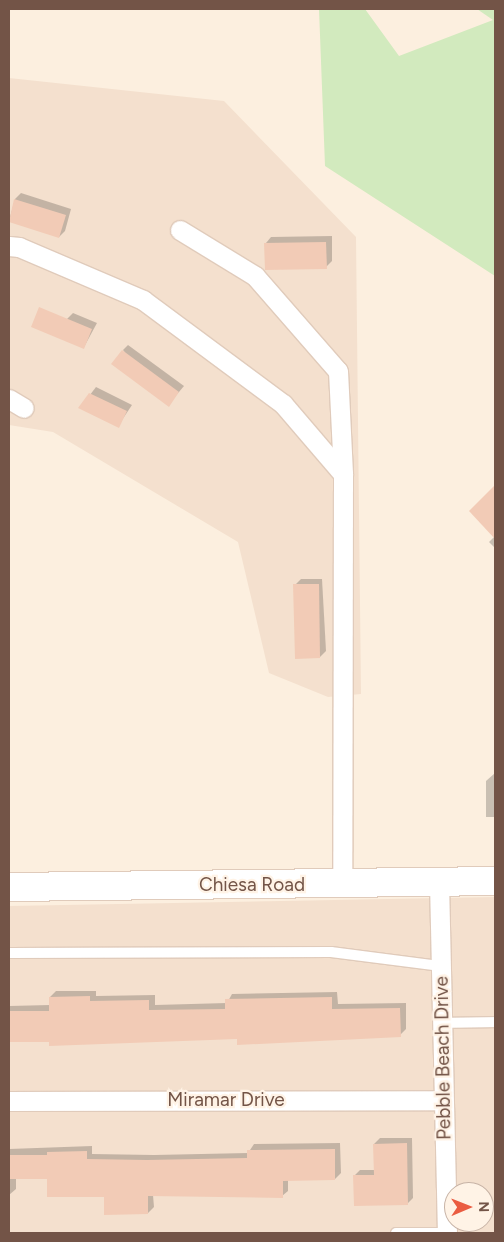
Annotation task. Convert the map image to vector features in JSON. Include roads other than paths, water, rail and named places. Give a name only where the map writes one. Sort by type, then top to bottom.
[{"type":"main road","name":"Chiesa Road","points":[[9,887],[342,885],[495,881]]},
{"type":"street","points":[[180,230],[255,276],[338,371],[343,474],[342,885]]},
{"type":"street","points":[[9,246],[19,248],[143,300],[283,404],[343,474]]},
{"type":"street","name":"Pebble Beach Drive","points":[[439,882],[447,1233]]},
{"type":"street","name":"Miramar Drive","points":[[9,1101],[443,1100]]},
{"type":"lane","points":[[9,953],[331,952],[441,966]]},
{"type":"lane","points":[[442,1023],[495,1022]]},
{"type":"lane","points":[[396,1233],[447,1233]]}]
